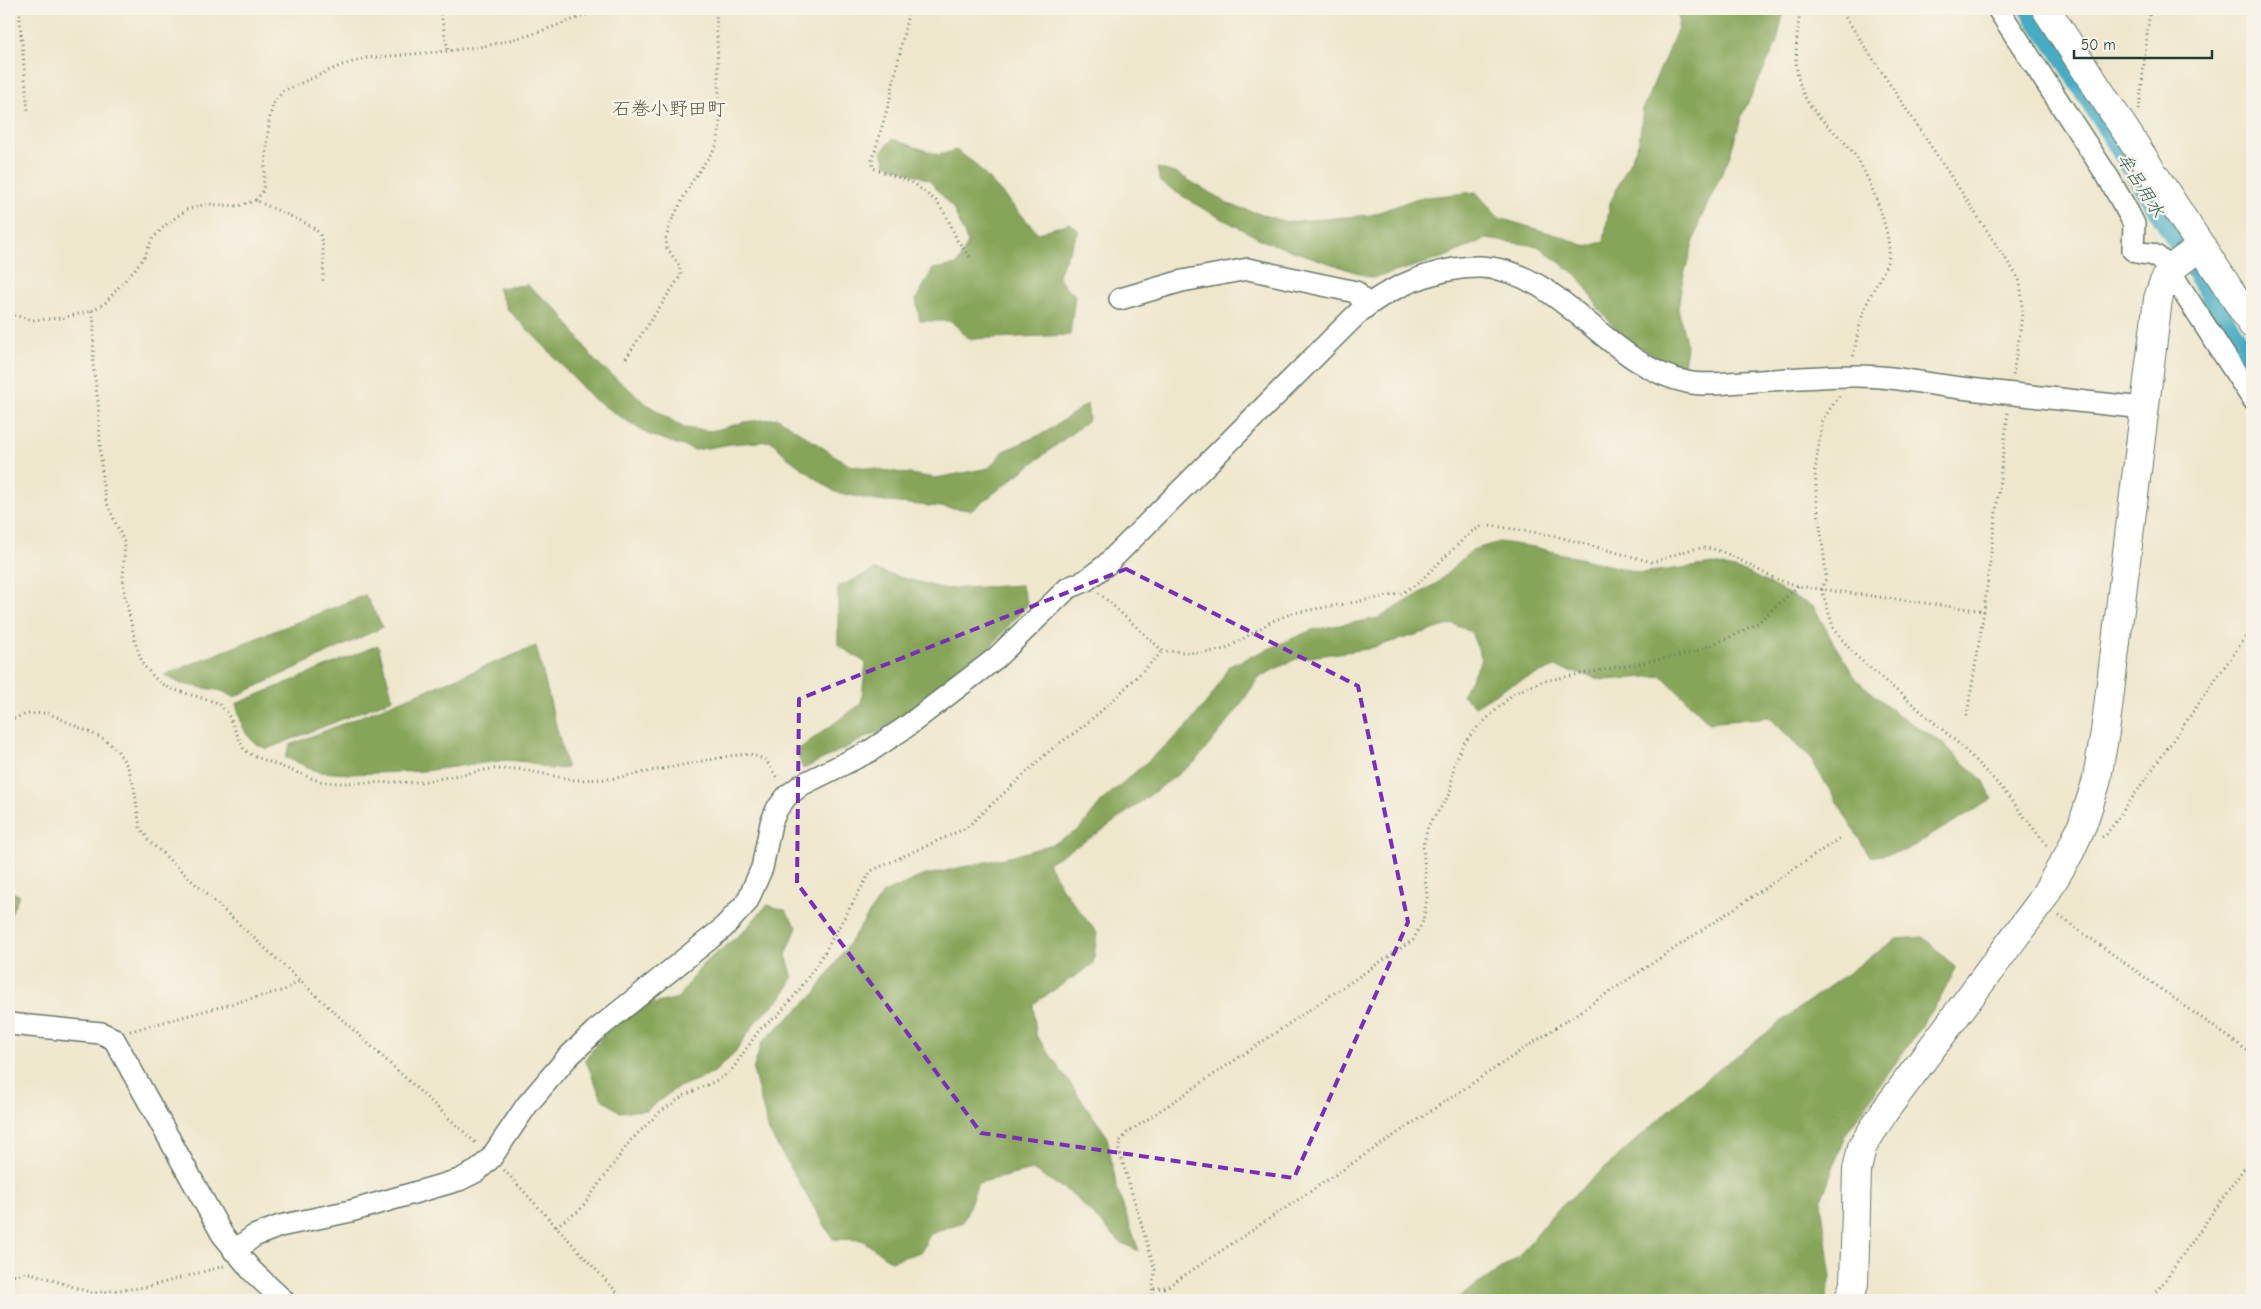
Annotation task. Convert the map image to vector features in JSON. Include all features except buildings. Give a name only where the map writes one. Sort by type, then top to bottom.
[{"type":"street","points":[[1998,9],[2112,184],[2134,224],[2133,250],[2172,256],[2252,324]]},
{"type":"street","points":[[2046,9],[2128,134],[2172,256],[2252,398]]},
{"type":"street","points":[[1849,1300],[1854,1284],[1857,1170],[1862,1147],[1884,1112],[2040,903],[2070,852],[2083,823],[2096,783],[2106,732],[2158,299],[2172,256]]},
{"type":"street","points":[[237,1255],[254,1236],[280,1226],[350,1211],[459,1180],[477,1171],[491,1158],[527,1105],[566,1059],[595,1031],[722,929],[747,902],[762,868],[771,823],[777,809],[787,796],[803,784],[870,751],[996,658],[1068,588],[1086,581],[1106,565],[1366,306],[1394,289],[1446,272],[1480,267],[1506,271],[1537,284],[1619,349],[1660,375],[1689,383],[1730,383],[1853,376],[2145,408]]},
{"type":"street","points":[[1120,299],[1182,281],[1248,269],[1356,292],[1366,306]]},
{"type":"street","points":[[9,1024],[101,1032],[114,1039],[222,1234],[237,1255],[283,1300]]},
{"type":"path","points":[[19,9],[28,111]]},
{"type":"path","points":[[440,9],[448,51]]},
{"type":"path","points":[[9,314],[33,320],[62,318],[91,311],[105,302],[134,270],[145,256],[152,239],[168,223],[186,210],[206,204],[239,206],[256,200],[263,191],[269,120],[273,104],[283,91],[342,65],[366,58],[485,46],[530,35],[603,9]]},
{"type":"path","points":[[626,358],[681,275],[679,265],[667,248],[666,238],[671,222],[691,183],[716,145],[720,126],[716,9]]},
{"type":"path","points":[[909,9],[890,99],[872,161],[873,168],[912,183],[936,201],[947,216],[957,240],[970,257]]},
{"type":"path","points":[[1270,9],[1284,12],[1312,12],[1329,9]]},
{"type":"path","points":[[1800,9],[1796,54],[1799,81],[1805,98],[1817,116],[1851,149],[1864,170],[1889,240],[1889,255],[1885,267],[1867,303],[1861,322],[1852,360],[1853,376],[1822,421],[1815,471],[1826,578],[1822,590],[1834,630],[1856,656],[1957,742],[2001,787],[2047,846],[2070,852],[2086,848],[2106,835],[2252,628]]},
{"type":"path","points":[[1840,9],[2019,279],[2022,291],[2022,305],[1984,611],[1967,716]]},
{"type":"path","points":[[2128,134],[2134,128],[2139,107],[2150,9]]},
{"type":"path","points":[[256,200],[268,208],[302,220],[319,233],[323,249],[323,281]]},
{"type":"path","points":[[91,311],[94,322],[93,366],[98,402],[102,480],[106,501],[125,544],[123,577],[125,596],[136,645],[143,664],[156,679],[169,688],[218,703],[227,712],[244,750],[254,756],[319,782],[379,784],[421,782],[491,769],[519,769],[574,780],[610,779],[729,756],[750,754],[766,760],[787,796]]},
{"type":"path","points":[[1086,581],[1163,651],[1202,653],[1226,649],[1272,621],[1293,613],[1400,594],[1416,584],[1471,532],[1482,526],[1494,526],[1551,535],[1652,562],[1668,559],[1692,549],[1707,548],[1722,552],[1774,578],[1798,586],[1984,611]]},
{"type":"path","points":[[1151,1300],[1154,1289],[1154,1270],[1119,1150],[1120,1141],[1127,1133],[1413,940],[1423,921],[1427,898],[1422,847],[1428,826],[1450,794],[1454,764],[1463,744],[1477,728],[1514,693],[1543,680],[1689,654],[1735,635],[1759,622],[1798,586]]},
{"type":"path","points":[[556,1226],[580,1210],[631,1140],[660,1112],[683,1096],[720,1079],[731,1071],[754,1035],[778,1015],[800,989],[823,955],[862,883],[871,871],[966,828],[1054,747],[1076,732],[1107,706],[1163,651]]},
{"type":"path","points":[[9,720],[28,714],[48,713],[104,738],[117,750],[128,767],[134,787],[140,827],[149,841],[518,1183],[624,1300]]},
{"type":"path","points":[[1154,1289],[1167,1287],[1840,838]]},
{"type":"path","points":[[2040,903],[2252,1054]]},
{"type":"path","points":[[114,1039],[122,1033],[287,989],[301,980]]},
{"type":"path","points":[[2150,1300],[2252,1158]]},
{"type":"path","points":[[9,1274],[31,1273],[92,1293],[147,1287],[228,1265],[237,1255]]},
{"type":"highlighted area","points":[[1126,569],[1358,686],[1408,922],[1294,1178],[981,1133],[797,883],[799,699]]},
{"type":"green space","points":[[1679,9],[1784,9],[1777,42],[1742,115],[1729,158],[1700,220],[1683,278],[1678,308],[1687,347],[1684,365],[1665,362],[1622,337],[1599,309],[1580,278],[1538,246],[1486,239],[1440,259],[1373,278],[1264,241],[1202,208],[1160,182],[1157,168],[1178,174],[1231,205],[1286,222],[1371,215],[1418,198],[1476,192],[1499,218],[1560,236],[1588,247],[1604,241],[1610,203],[1639,142],[1643,108],[1678,28]]},
{"type":"green space","points":[[892,139],[939,155],[956,150],[974,163],[1038,233],[1070,223],[1079,231],[1058,274],[1063,285],[1075,295],[1070,335],[969,339],[951,321],[920,321],[916,299],[933,269],[957,265],[968,243],[953,208],[929,180],[886,164],[882,151]]},
{"type":"green space","points":[[527,285],[559,311],[595,361],[648,405],[684,428],[711,431],[745,422],[778,418],[849,465],[936,478],[989,468],[1004,451],[1046,432],[1087,404],[1089,420],[972,510],[878,501],[835,492],[788,458],[771,441],[731,444],[695,450],[647,434],[592,398],[507,309],[497,288]]},
{"type":"green space","points":[[1499,542],[1534,547],[1641,573],[1714,564],[1746,572],[1814,607],[1834,644],[1857,680],[1897,714],[1937,739],[1984,781],[1992,799],[1905,851],[1870,857],[1811,759],[1769,717],[1709,723],[1662,676],[1604,680],[1555,667],[1506,687],[1475,706],[1462,695],[1482,659],[1471,632],[1453,624],[1367,649],[1296,659],[1259,677],[1234,714],[1196,761],[1100,832],[1048,863],[1062,888],[1097,933],[1093,964],[1033,1004],[1036,1035],[1107,1136],[1117,1189],[1139,1251],[1120,1242],[1071,1193],[1032,1170],[978,1183],[963,1222],[931,1233],[921,1252],[891,1261],[862,1240],[833,1239],[769,1132],[753,1070],[762,1042],[814,995],[883,893],[922,876],[1013,856],[1053,844],[1079,830],[1103,800],[1186,728],[1213,694],[1229,666],[1312,630],[1379,618],[1437,583],[1472,550]]},
{"type":"green space","points":[[875,570],[944,589],[1021,585],[1028,604],[972,668],[891,725],[803,769],[796,751],[861,704],[866,663],[838,645],[838,587]]},
{"type":"green space","points":[[365,595],[383,627],[234,697],[222,691],[181,684],[164,675]]},
{"type":"green space","points":[[378,645],[393,699],[267,749],[248,736],[236,704]]},
{"type":"green space","points":[[536,646],[567,768],[550,769],[528,762],[506,760],[423,771],[351,774],[319,772],[285,757],[290,745]]},
{"type":"green space","points":[[9,891],[19,895],[9,919]]},
{"type":"green space","points":[[767,905],[785,910],[797,927],[786,955],[793,978],[781,998],[757,1020],[733,1055],[712,1074],[676,1088],[647,1110],[620,1112],[602,1099],[585,1059],[606,1032],[645,1006],[678,998],[704,963],[743,932]]},
{"type":"green space","points":[[1923,937],[1956,968],[1939,1001],[1845,1135],[1821,1201],[1831,1278],[1825,1300],[1455,1300],[1518,1257],[1553,1214],[1690,1092],[1799,1008],[1896,939]]},
{"type":"waterway","name":"牟呂用水","points":[[2028,9],[2059,52],[2252,363]]},
{"type":"district","name":"石巻小野田町","points":[[669,108]]}]
